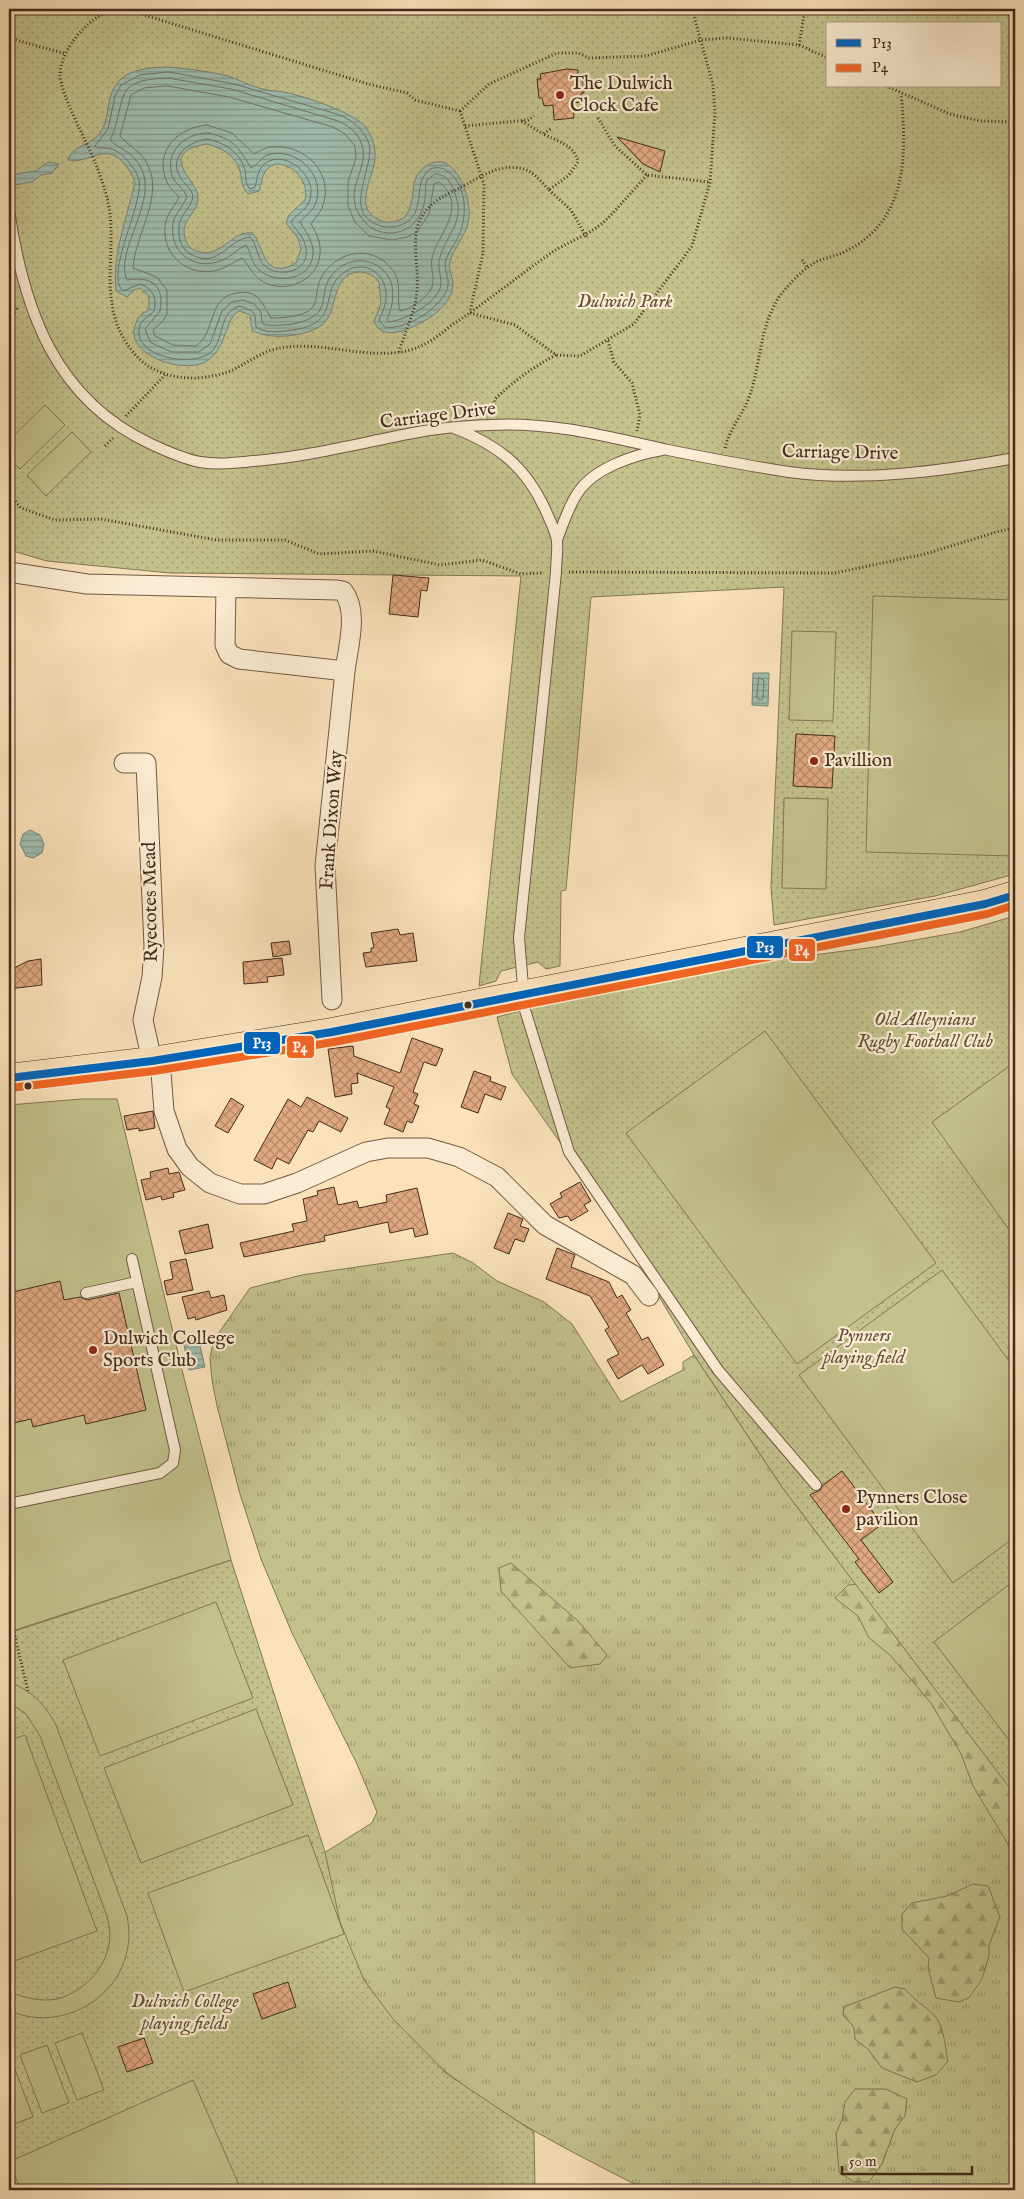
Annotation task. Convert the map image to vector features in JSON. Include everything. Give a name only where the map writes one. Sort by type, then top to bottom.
[{"type":"highway","points":[[9,1078],[156,1060],[345,1030],[985,904],[1015,895]]},
{"type":"street","name":"Frank Dixon Way","points":[[9,572],[45,580],[87,584],[343,591],[350,603],[351,618],[325,866],[332,1000]]},
{"type":"street","points":[[226,588],[225,645],[229,654],[239,659],[345,670]]},
{"type":"street","name":"Ryecotes Mead","points":[[124,763],[146,763],[154,946],[152,977],[142,1020],[156,1060]]},
{"type":"street","points":[[156,1060],[164,1112],[177,1148],[190,1167],[210,1183],[240,1194],[264,1194],[297,1183],[366,1152],[388,1148],[428,1148],[459,1157],[497,1177],[545,1225],[633,1275],[648,1296]]},
{"type":"lane","name":"Carriage Drive","points":[[9,211],[21,270],[35,319],[46,343],[72,385],[90,404],[117,426],[180,456],[200,462],[226,463],[316,454],[417,432],[492,425],[562,429],[601,434],[666,449],[791,472],[848,475],[916,472],[1015,458]]},
{"type":"lane","points":[[454,428],[476,436],[494,447],[524,473],[535,487],[557,540]]},
{"type":"lane","points":[[666,449],[641,454],[616,463],[594,478],[578,492],[557,540],[556,572],[518,938],[522,994],[525,1010],[569,1152],[718,1370],[816,1485]]},
{"type":"lane","points":[[9,1504],[160,1473],[173,1463],[175,1450],[132,1259]]},
{"type":"lane","points":[[86,1293],[137,1282]]},
{"type":"path","points":[[98,9],[102,14]]},
{"type":"path","points":[[492,425],[495,399],[532,368],[556,355],[580,356],[634,324],[692,246],[710,182],[715,113],[713,85],[692,9]]},
{"type":"path","points":[[799,45],[805,9]]},
{"type":"path","points":[[460,111],[415,100],[407,93],[368,84],[128,10],[102,14],[76,37],[66,54],[60,75],[61,82],[94,160],[110,213],[108,276],[115,318],[121,334],[133,353],[146,365],[165,375],[192,378],[208,377],[229,372],[271,350],[287,347],[354,352],[399,352],[411,350],[426,344],[550,254],[605,221],[646,175]]},
{"type":"path","points":[[9,38],[66,54]]},
{"type":"path","points":[[460,111],[489,84],[557,53],[578,53],[589,58],[646,56],[701,40],[727,38],[799,45],[826,57]]},
{"type":"path","points":[[890,88],[957,116],[980,121],[1015,122]]},
{"type":"path","points":[[722,460],[730,430],[748,399],[768,318],[783,292],[816,262],[846,251],[863,242],[883,221],[893,204],[902,173],[906,140],[901,114],[901,94]]},
{"type":"path","points":[[460,111],[483,175],[482,253],[470,313]]},
{"type":"path","points":[[465,126],[522,120],[534,116]]},
{"type":"path","points":[[598,118],[615,146],[646,175],[710,182]]},
{"type":"path","points":[[522,120],[543,134],[572,149],[576,155],[578,162],[569,175],[549,190]]},
{"type":"path","points":[[543,134],[551,129]]},
{"type":"path","points":[[399,352],[413,313],[417,292],[415,243],[419,224],[429,208],[440,198],[483,175],[502,168],[520,168],[536,176],[571,210],[587,238]]},
{"type":"path","points":[[802,260],[808,268]]},
{"type":"path","points":[[470,313],[515,325],[556,355]]},
{"type":"path","points":[[608,341],[614,362],[632,383],[640,415],[639,421]]},
{"type":"path","points":[[117,426],[165,375]]},
{"type":"path","points":[[9,493],[20,508],[55,520],[101,519],[216,540],[285,540],[319,554],[373,551],[440,565],[482,560],[521,574],[556,572],[835,573],[925,554],[1015,528]]},
{"type":"path","points":[[9,1612],[28,1691]]},
{"type":"green space","name":"Dulwich Park","points":[[9,9],[1015,9],[1015,874],[935,896],[774,925],[771,887],[784,587],[591,597],[566,890],[561,891],[560,966],[546,969],[538,962],[501,971],[496,981],[479,986],[521,576],[170,573],[47,561],[9,550]]},
{"type":"green space","points":[[45,405],[65,425],[20,469],[9,458],[9,440]]},
{"type":"green space","points":[[72,432],[91,452],[46,496],[27,475]]},
{"type":"green space","points":[[873,596],[1015,600],[1015,856],[866,852]]},
{"type":"green space","points":[[792,631],[836,632],[833,721],[789,720]]},
{"type":"green space","points":[[784,798],[828,799],[826,889],[782,888]]},
{"type":"green space","name":"Pynners playing field","points":[[1015,916],[1015,1795],[782,1487],[694,1355],[637,1260],[569,1155],[512,1074],[497,1017],[612,987],[753,963],[875,947],[960,932]]},
{"type":"green space","points":[[765,1031],[936,1263],[797,1364],[626,1133]]},
{"type":"green space","points":[[1015,1062],[1015,1238],[932,1122]]},
{"type":"green space","name":"Dulwich College Sports Club","points":[[81,1099],[117,1099],[185,1382],[231,1560],[9,1632],[9,1105]]},
{"type":"green space","points":[[453,1253],[473,1263],[497,1281],[544,1302],[572,1324],[621,1402],[683,1370],[683,1362],[694,1355],[782,1487],[1015,1795],[1015,2190],[648,2190],[526,2126],[487,2102],[450,2075],[416,2046],[387,2014],[364,1979],[354,1960],[335,1908],[324,1853],[372,1823],[377,1812],[357,1764],[292,1633],[261,1559],[240,1494],[217,1406],[210,1358],[216,1337],[250,1288],[302,1275]]},
{"type":"green space","points":[[942,1270],[1015,1369],[1015,1537],[953,1583],[799,1375]]},
{"type":"green space","name":"Dulwich College playing fields","points":[[231,1560],[325,1852],[340,1922],[364,1980],[393,2019],[447,2074],[534,2132],[535,2190],[9,2190],[9,1633]]},
{"type":"green space","points":[[511,1563],[578,1621],[607,1655],[600,1664],[570,1668],[501,1591],[499,1568]]},
{"type":"green space","points":[[1015,1580],[1015,1748],[934,1642]]},
{"type":"green space","points":[[858,1584],[1015,1770],[1015,1856],[973,1786],[961,1754],[931,1703],[890,1655],[869,1638],[858,1616],[835,1598],[848,1585]]},
{"type":"green space","points":[[216,1602],[253,1698],[100,1756],[63,1660]]},
{"type":"green space","points":[[9,1682],[24,1689],[37,1699],[56,1725],[127,1916],[128,1925],[127,1951],[121,1969],[111,1985],[98,1998],[82,2008],[64,2015],[46,2018],[27,2016],[9,2010],[9,1991],[20,1996],[45,2000],[57,1999],[77,1990],[101,1966],[109,1946],[110,1930],[107,1916],[40,1736],[26,1714],[9,1702]]},
{"type":"green space","points":[[256,1709],[293,1805],[141,1863],[104,1768]]},
{"type":"green space","points":[[25,1735],[97,1931],[9,1963],[9,1741]]},
{"type":"green space","points":[[308,1835],[344,1934],[184,1992],[148,1893]]},
{"type":"green space","points":[[973,1884],[988,1886],[1000,1917],[989,1945],[989,1956],[982,1979],[969,1998],[959,2002],[936,1998],[928,1968],[929,1958],[902,1929],[902,1914],[912,1903],[947,1896]]},
{"type":"green space","points":[[895,1987],[905,1989],[934,2015],[940,2024],[944,2036],[948,2061],[936,2075],[917,2082],[882,2068],[868,2049],[855,2039],[854,2027],[843,2015],[844,2007]]},
{"type":"green space","points":[[82,2033],[104,2090],[77,2100],[55,2043]]},
{"type":"green space","points":[[47,2045],[69,2103],[42,2113],[20,2055]]},
{"type":"green space","points":[[11,2059],[33,2117],[9,2126],[9,2060]]},
{"type":"green space","points":[[193,2080],[239,2185],[227,2190],[21,2190],[9,2162]]},
{"type":"green space","points":[[855,2089],[886,2089],[907,2099],[905,2116],[895,2129],[882,2164],[869,2182],[854,2182],[839,2172],[836,2133],[842,2120],[845,2102]]},
{"type":"water","points":[[169,67],[212,73],[270,91],[284,92],[335,109],[358,120],[370,133],[375,150],[374,166],[366,192],[366,200],[367,208],[379,220],[392,222],[405,217],[411,204],[416,178],[422,169],[433,163],[442,162],[451,166],[463,184],[469,207],[469,217],[466,229],[450,262],[453,285],[447,302],[433,316],[406,330],[390,333],[380,330],[374,321],[381,304],[379,282],[370,275],[359,272],[344,278],[340,284],[329,316],[325,322],[310,331],[289,336],[268,336],[252,330],[250,315],[240,311],[231,319],[218,350],[205,362],[195,365],[183,365],[157,359],[146,353],[138,344],[134,334],[138,318],[149,309],[149,296],[140,288],[134,290],[127,297],[116,291],[115,277],[118,250],[135,182],[134,179],[123,162],[116,156],[103,154],[82,160],[68,160],[74,151],[96,137],[102,130],[112,92],[123,77],[148,68]],"holes":[[[206,144],[212,145],[235,160],[240,171],[243,186],[248,194],[259,191],[264,174],[270,166],[277,164],[285,165],[298,174],[303,182],[305,200],[289,215],[286,223],[298,238],[301,249],[296,263],[285,268],[276,268],[270,265],[252,233],[238,236],[212,252],[196,251],[189,246],[184,234],[184,228],[195,209],[198,198],[197,191],[183,169],[181,161],[183,154],[191,149]]]},
{"type":"water","points":[[48,162],[59,164],[52,173],[41,175],[32,182],[9,186],[9,175],[36,171]]},
{"type":"water","points":[[753,673],[769,673],[768,706],[752,705]]},
{"type":"water","points":[[30,830],[40,835],[44,844],[42,853],[33,858],[26,856],[20,844],[23,834]]},
{"type":"water","points":[[198,1337],[205,1367],[189,1370],[183,1340]]},
{"type":"building","name":"The Dulwich Clock Cafe","points":[[567,69],[578,70],[578,75],[582,74],[584,93],[581,93],[582,102],[573,103],[574,118],[554,120],[553,105],[544,106],[542,98],[539,98],[537,79],[541,79],[540,74]]},
{"type":"building","points":[[617,137],[665,151],[660,172],[643,164]]},
{"type":"building","points":[[393,575],[429,578],[427,591],[421,590],[418,617],[389,614]]},
{"type":"building","name":"Pavillion","points":[[796,734],[835,736],[832,788],[793,786]]},
{"type":"building","points":[[398,929],[400,935],[413,933],[417,961],[366,967],[363,953],[371,952],[371,948],[374,948],[371,933]]},
{"type":"building","points":[[289,941],[291,954],[273,957],[271,943]]},
{"type":"building","points":[[282,958],[284,975],[267,977],[268,982],[244,984],[243,962]]},
{"type":"building","points":[[41,959],[42,985],[9,989],[9,976],[16,967],[28,961]]},
{"type":"building","points":[[412,1038],[443,1049],[436,1066],[424,1062],[413,1092],[418,1094],[414,1104],[419,1106],[412,1123],[407,1121],[403,1132],[384,1124],[390,1109],[386,1107],[394,1087],[357,1073],[358,1083],[351,1084],[352,1094],[335,1097],[328,1049],[353,1046],[354,1056],[400,1073]]},
{"type":"building","points":[[474,1071],[491,1077],[490,1081],[506,1087],[501,1100],[485,1094],[478,1113],[461,1107]]},
{"type":"building","points":[[307,1097],[348,1118],[341,1132],[319,1121],[313,1132],[308,1130],[289,1164],[277,1158],[272,1169],[254,1160],[288,1099],[301,1107]]},
{"type":"building","points":[[231,1098],[244,1106],[228,1133],[215,1126]]},
{"type":"building","points":[[153,1111],[155,1128],[139,1131],[139,1128],[127,1130],[124,1116]]},
{"type":"building","points":[[168,1168],[169,1174],[179,1172],[185,1190],[173,1193],[174,1197],[162,1200],[161,1196],[146,1200],[141,1180],[151,1178],[150,1172]]},
{"type":"building","points":[[580,1182],[591,1201],[584,1205],[588,1211],[571,1221],[568,1216],[559,1218],[550,1204],[562,1197],[560,1193]]},
{"type":"building","points":[[334,1187],[338,1205],[357,1201],[359,1208],[387,1202],[386,1195],[417,1188],[428,1234],[415,1237],[413,1228],[390,1233],[388,1222],[324,1236],[325,1241],[244,1257],[240,1243],[294,1231],[292,1224],[307,1221],[303,1199],[318,1195],[317,1191]]},
{"type":"building","points":[[508,1213],[523,1219],[520,1226],[529,1229],[524,1242],[515,1239],[509,1254],[494,1248]]},
{"type":"building","points":[[208,1224],[213,1248],[185,1254],[179,1231]]},
{"type":"building","points":[[557,1248],[575,1255],[571,1267],[609,1282],[617,1298],[622,1295],[631,1310],[626,1313],[642,1340],[648,1337],[664,1365],[648,1374],[642,1365],[618,1379],[607,1360],[619,1354],[605,1330],[609,1327],[590,1296],[546,1279]]},
{"type":"building","points":[[186,1259],[193,1290],[167,1295],[164,1281],[173,1279],[170,1262]]},
{"type":"building","points":[[60,1281],[64,1300],[80,1297],[87,1300],[119,1293],[146,1410],[86,1424],[84,1415],[33,1427],[31,1419],[9,1424],[9,1293]]},
{"type":"building","points":[[209,1291],[211,1298],[224,1295],[227,1310],[196,1320],[195,1317],[188,1319],[182,1297]]},
{"type":"building","name":"Pynners Close pavilion","points":[[842,1471],[882,1524],[861,1540],[893,1582],[879,1593],[855,1562],[859,1559],[810,1495],[820,1490],[823,1485]]},
{"type":"building","points":[[288,1982],[296,2007],[262,2019],[253,1994]]},
{"type":"building","points":[[144,2038],[153,2063],[127,2072],[118,2047]]},
{"type":"transit line","name":"P13","points":[[9,1078],[152,1061],[332,1032],[985,904],[1015,895]]},
{"type":"transit line","name":"P4","points":[[10,1088],[154,1071],[334,1042],[987,914],[1015,905]]},
{"type":"place","name":"The Dulwich Clock Cafe","points":[[560,95]]},
{"type":"place","name":"Pavillion","points":[[814,761]]},
{"type":"place","name":"Dulwich College Sports Club","points":[[93,1350]]},
{"type":"place","name":"Pynners Close pavilion","points":[[846,1509]]},
{"type":"park label","name":"Old Alleynians Rugby Football Club","points":[[925,1031]]}]
